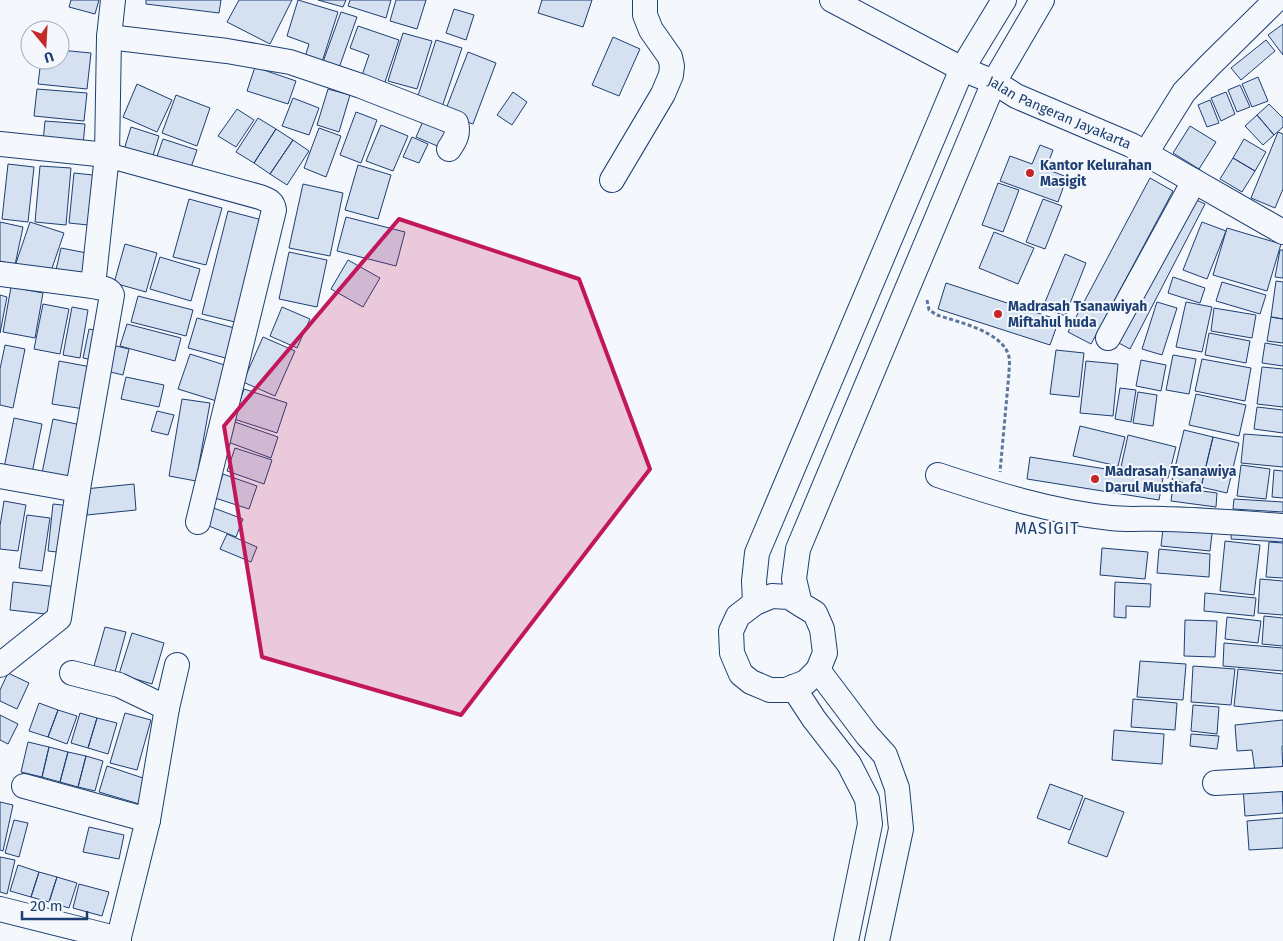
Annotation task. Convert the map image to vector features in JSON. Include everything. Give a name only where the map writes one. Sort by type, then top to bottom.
[{"type":"street","points":[[93,286],[107,155],[109,37],[113,0]]},
{"type":"street","points":[[612,180],[663,94],[671,75],[670,57],[651,30],[645,15],[645,0]]},
{"type":"street","name":"Jalan Pangeran Jayakarta","points":[[832,0],[962,69],[994,82],[1016,96],[1146,153],[1283,232]]},
{"type":"street","points":[[755,603],[754,581],[757,553],[962,69],[1004,0]]},
{"type":"street","points":[[800,604],[794,579],[798,549],[994,82],[1042,0]]},
{"type":"street","points":[[1146,153],[1184,92],[1276,0]]},
{"type":"street","points":[[109,37],[227,51],[290,62],[361,86],[456,123],[457,135],[449,148]]},
{"type":"street","points":[[0,144],[107,155],[260,197],[274,205],[198,522]]},
{"type":"street","points":[[1108,338],[1194,181]]},
{"type":"street","points":[[0,274],[93,286],[109,290],[112,295],[78,490],[59,618],[0,665]]},
{"type":"street","points":[[938,475],[998,495],[1062,511],[1114,518],[1222,521],[1283,526]]},
{"type":"street","points":[[0,476],[78,490]]},
{"type":"street","points":[[772,596],[788,597],[815,613],[822,629],[825,653],[818,670],[806,682],[786,690],[770,690],[751,682],[742,674],[732,653],[731,631],[738,616],[755,603],[772,596]]},
{"type":"street","points":[[0,909],[118,940],[148,820],[177,665]]},
{"type":"street","points":[[818,670],[867,735],[885,755],[897,788],[901,830],[877,941]]},
{"type":"street","points":[[72,673],[119,686],[168,708]]},
{"type":"street","points":[[793,687],[814,719],[849,764],[867,799],[870,824],[846,941]]},
{"type":"street","points":[[1215,783],[1283,779]]},
{"type":"street","points":[[24,786],[148,820]]},
{"type":"path","points":[[927,293],[929,310],[936,315],[989,334],[999,341],[1009,357],[998,495]]},
{"type":"highlighted area","points":[[399,219],[579,279],[650,469],[461,715],[262,657],[224,426]]},
{"type":"building","points":[[71,0],[99,0],[95,14],[69,7]]},
{"type":"building","points":[[146,0],[221,0],[219,13],[146,4]]},
{"type":"building","points":[[239,0],[292,0],[270,44],[227,22]]},
{"type":"building","points":[[298,0],[338,12],[322,62],[305,57],[309,44],[287,36]]},
{"type":"building","points":[[318,0],[346,0],[343,7]]},
{"type":"building","points":[[350,0],[391,0],[386,18],[348,6]]},
{"type":"building","points":[[396,0],[426,0],[417,29],[390,21]]},
{"type":"building","points":[[542,0],[592,0],[583,27],[538,13]]},
{"type":"building","points":[[454,9],[474,15],[466,40],[446,33]]},
{"type":"building","points":[[341,12],[357,17],[339,68],[323,62]]},
{"type":"building","points":[[1283,24],[1283,55],[1268,35]]},
{"type":"building","points":[[358,26],[399,40],[383,88],[360,81],[369,55],[350,48]]},
{"type":"building","points":[[403,33],[432,41],[417,89],[388,81]]},
{"type":"building","points":[[613,37],[640,49],[619,96],[592,85]]},
{"type":"building","points":[[436,40],[462,48],[440,113],[415,105]]},
{"type":"building","points":[[1266,40],[1275,51],[1241,80],[1231,68]]},
{"type":"building","points":[[70,51],[91,53],[87,89],[38,84],[40,70],[70,70]]},
{"type":"building","points":[[468,52],[496,63],[473,124],[444,114]]},
{"type":"building","points":[[255,67],[296,81],[288,104],[247,91]]},
{"type":"building","points":[[1258,77],[1268,101],[1252,107],[1242,84]]},
{"type":"building","points":[[137,84],[172,100],[157,132],[123,117]]},
{"type":"building","points":[[1240,85],[1250,107],[1237,112],[1228,90]]},
{"type":"building","points":[[37,89],[87,93],[84,121],[34,116]]},
{"type":"building","points":[[328,89],[350,95],[339,132],[317,125]]},
{"type":"building","points":[[513,92],[527,102],[512,125],[497,115]]},
{"type":"building","points":[[1226,92],[1235,114],[1221,121],[1211,98]]},
{"type":"building","points":[[176,95],[210,108],[197,146],[162,133]]},
{"type":"building","points":[[293,98],[319,108],[309,135],[282,126]]},
{"type":"building","points":[[1210,100],[1219,123],[1207,127],[1198,105]]},
{"type":"building","points":[[1269,104],[1283,118],[1283,127],[1274,135],[1257,115]]},
{"type":"building","points":[[237,109],[254,120],[236,147],[218,136]]},
{"type":"building","points":[[356,112],[377,120],[361,163],[340,155]]},
{"type":"building","points":[[1257,115],[1274,135],[1263,145],[1245,126]]},
{"type":"building","points":[[258,118],[276,129],[254,163],[236,152]]},
{"type":"building","points":[[424,119],[449,130],[442,148],[416,137]]},
{"type":"building","points":[[45,121],[85,124],[83,145],[43,142]]},
{"type":"building","points":[[381,125],[408,136],[393,171],[366,161]]},
{"type":"building","points":[[1190,126],[1216,142],[1199,169],[1173,153]]},
{"type":"building","points":[[131,127],[159,136],[151,162],[123,153]]},
{"type":"building","points":[[319,128],[341,136],[326,177],[304,168]]},
{"type":"building","points":[[276,129],[293,140],[270,174],[254,163]]},
{"type":"building","points":[[1278,132],[1283,134],[1283,189],[1275,208],[1251,198]]},
{"type":"building","points":[[412,137],[428,144],[419,163],[403,157]]},
{"type":"building","points":[[163,139],[197,150],[189,173],[155,162]]},
{"type":"building","points":[[1244,139],[1266,152],[1255,171],[1233,158]]},
{"type":"building","points":[[293,140],[309,151],[287,185],[270,174]]},
{"type":"building","name":"Kantor Kelurahan Masigit","points":[[1040,145],[1053,150],[1046,169],[1067,177],[1058,202],[1000,181],[1010,156],[1032,164]]},
{"type":"building","points":[[1233,158],[1255,171],[1242,192],[1220,179]]},
{"type":"building","points":[[8,164],[34,167],[28,222],[2,219]]},
{"type":"building","points":[[358,165],[391,175],[378,219],[345,210]]},
{"type":"building","points":[[40,166],[71,168],[66,225],[35,222]]},
{"type":"building","points":[[74,173],[93,175],[88,225],[69,223]]},
{"type":"building","points":[[1150,178],[1173,191],[1091,344],[1068,332]]},
{"type":"building","points":[[998,183],[1019,190],[1003,232],[982,225]]},
{"type":"building","points":[[303,184],[343,193],[330,256],[289,248]]},
{"type":"building","points":[[1190,197],[1205,204],[1130,349],[1115,341]]},
{"type":"building","points":[[189,199],[222,208],[206,265],[173,257]]},
{"type":"building","points":[[1043,199],[1062,206],[1045,249],[1026,242]]},
{"type":"building","points":[[228,211],[270,222],[243,324],[202,314]]},
{"type":"building","points":[[346,217],[405,232],[396,266],[337,251]]},
{"type":"building","points":[[0,222],[23,227],[15,265],[0,261]]},
{"type":"building","points":[[30,222],[64,233],[49,277],[15,266]]},
{"type":"building","points":[[1202,222],[1226,231],[1207,279],[1183,270]]},
{"type":"building","points":[[1227,228],[1281,244],[1267,291],[1213,275]]},
{"type":"building","points":[[994,232],[1034,248],[1018,284],[979,268]]},
{"type":"building","points":[[125,244],[157,253],[146,292],[114,283]]},
{"type":"building","points":[[61,248],[92,254],[87,277],[56,270]]},
{"type":"building","points":[[1280,250],[1283,250],[1283,278],[1275,277]]},
{"type":"building","points":[[289,252],[327,260],[317,307],[279,299]]},
{"type":"building","points":[[1065,254],[1086,263],[1065,316],[1043,307]]},
{"type":"building","points":[[160,257],[200,269],[191,301],[150,289]]},
{"type":"building","points":[[348,260],[380,278],[363,307],[331,289]]},
{"type":"building","points":[[1173,277],[1205,288],[1200,303],[1168,293]]},
{"type":"building","points":[[1276,281],[1283,282],[1283,319],[1271,317]]},
{"type":"building","points":[[1222,282],[1266,295],[1260,314],[1216,301]]},
{"type":"building","name":"Madrasah Tsanawiyah Miftahul huda","points":[[946,283],[1059,320],[1050,345],[938,309]]},
{"type":"building","points":[[11,287],[43,293],[35,338],[3,332]]},
{"type":"building","points":[[0,295],[7,297],[0,333]]},
{"type":"building","points":[[138,296],[193,310],[186,336],[131,322]]},
{"type":"building","points":[[1157,302],[1177,308],[1162,355],[1142,349]]},
{"type":"building","points":[[1186,302],[1212,307],[1202,352],[1176,347]]},
{"type":"building","points":[[43,304],[69,309],[60,354],[34,349]]},
{"type":"building","points":[[72,307],[88,310],[80,358],[63,355]]},
{"type":"building","points":[[282,307],[310,319],[297,348],[270,336]]},
{"type":"building","points":[[1214,308],[1256,315],[1252,338],[1211,331]]},
{"type":"building","points":[[1271,317],[1283,319],[1283,343],[1267,341]]},
{"type":"building","points":[[197,318],[242,330],[233,360],[188,348]]},
{"type":"building","points":[[127,324],[181,338],[175,361],[120,346]]},
{"type":"building","points":[[89,329],[104,332],[98,361],[83,358]]},
{"type":"building","points":[[1209,333],[1250,341],[1246,363],[1205,355]]},
{"type":"building","points":[[263,337],[295,351],[275,396],[243,382]]},
{"type":"building","points":[[1265,343],[1283,346],[1283,366],[1262,363]]},
{"type":"building","points":[[5,345],[25,349],[13,408],[0,405],[0,369]]},
{"type":"building","points":[[112,345],[129,349],[123,375],[106,371]]},
{"type":"building","points":[[1056,350],[1084,353],[1079,397],[1050,394]]},
{"type":"building","points":[[190,354],[234,368],[223,403],[178,389]]},
{"type":"building","points":[[1173,355],[1196,359],[1189,394],[1166,390]]},
{"type":"building","points":[[1202,359],[1251,368],[1245,401],[1195,391]]},
{"type":"building","points":[[1141,360],[1166,365],[1161,391],[1136,386]]},
{"type":"building","points":[[59,361],[91,367],[84,409],[52,404]]},
{"type":"building","points":[[1086,361],[1118,364],[1113,416],[1080,413]]},
{"type":"building","points":[[1262,367],[1283,369],[1283,407],[1257,404]]},
{"type":"building","points":[[126,377],[164,385],[159,407],[121,399]]},
{"type":"building","points":[[1120,388],[1136,390],[1131,422],[1115,419]]},
{"type":"building","points":[[244,389],[287,403],[277,433],[234,419]]},
{"type":"building","points":[[1138,392],[1157,395],[1153,426],[1133,423]]},
{"type":"building","points":[[1196,394],[1246,405],[1239,436],[1189,425]]},
{"type":"building","points":[[182,399],[210,403],[196,481],[169,476]]},
{"type":"building","points":[[1257,407],[1283,410],[1283,433],[1254,429]]},
{"type":"building","points":[[157,411],[174,415],[168,435],[151,431]]},
{"type":"building","points":[[14,418],[42,424],[31,478],[3,473]]},
{"type":"building","points":[[53,419],[81,425],[69,479],[42,473]]},
{"type":"building","points":[[235,422],[278,437],[271,458],[228,442]]},
{"type":"building","points":[[1080,426],[1125,437],[1118,466],[1073,456]]},
{"type":"building","points":[[1184,430],[1213,437],[1201,487],[1172,480]]},
{"type":"building","points":[[1244,434],[1283,437],[1283,467],[1241,463]]},
{"type":"building","points":[[1128,435],[1176,447],[1168,478],[1121,467]]},
{"type":"building","points":[[1213,437],[1239,443],[1227,493],[1201,487]]},
{"type":"building","points":[[235,448],[272,460],[264,484],[227,471]]},
{"type":"building","name":"Madrasah Tsanawiya Darul Musthafa","points":[[1030,457],[1163,478],[1159,500],[1027,479]]},
{"type":"building","points":[[1241,465],[1270,469],[1266,499],[1237,496]]},
{"type":"building","points":[[1274,470],[1283,471],[1283,498],[1272,497]]},
{"type":"building","points":[[223,474],[257,486],[249,509],[215,498]]},
{"type":"building","points":[[134,484],[136,510],[87,515],[85,489]]},
{"type":"building","points":[[1173,487],[1217,493],[1216,507],[1171,501]]},
{"type":"building","points":[[1234,499],[1283,502],[1283,512],[1233,509]]},
{"type":"building","points":[[4,501],[26,505],[18,551],[0,549],[0,526]]},
{"type":"building","points":[[53,504],[71,506],[66,553],[48,551]]},
{"type":"building","points":[[211,507],[243,519],[236,537],[204,524]]},
{"type":"building","points":[[27,515],[50,518],[42,571],[19,568]]},
{"type":"building","points":[[1164,520],[1213,525],[1210,551],[1161,546]]},
{"type":"building","points":[[1232,524],[1283,527],[1283,542],[1231,539]]},
{"type":"building","points":[[227,534],[257,547],[251,562],[220,549]]},
{"type":"building","points":[[1225,541],[1260,545],[1254,595],[1220,591]]},
{"type":"building","points":[[1269,542],[1283,543],[1283,578],[1266,577]]},
{"type":"building","points":[[1102,548],[1148,552],[1145,579],[1100,575]]},
{"type":"building","points":[[1159,549],[1210,554],[1209,577],[1157,573]]},
{"type":"building","points":[[1260,579],[1283,581],[1283,615],[1258,613]]},
{"type":"building","points":[[13,582],[58,587],[54,615],[10,610]]},
{"type":"building","points":[[1115,582],[1151,584],[1150,607],[1126,606],[1126,618],[1114,617]]},
{"type":"building","points":[[1205,593],[1256,598],[1254,616],[1204,611]]},
{"type":"building","points":[[1264,616],[1283,618],[1283,646],[1262,644]]},
{"type":"building","points":[[1227,617],[1261,621],[1258,643],[1225,639]]},
{"type":"building","points":[[1185,620],[1217,621],[1215,657],[1184,656]]},
{"type":"building","points":[[105,627],[126,632],[115,672],[94,666]]},
{"type":"building","points":[[132,633],[164,643],[152,684],[119,674]]},
{"type":"building","points":[[1224,643],[1283,648],[1283,671],[1223,666]]},
{"type":"building","points":[[1140,661],[1186,664],[1183,700],[1137,697]]},
{"type":"building","points":[[1193,666],[1235,669],[1231,705],[1191,702]]},
{"type":"building","points":[[1238,669],[1283,674],[1283,711],[1234,706]]},
{"type":"building","points":[[8,673],[29,683],[17,709],[0,701],[0,690]]},
{"type":"building","points":[[1133,699],[1177,703],[1175,730],[1131,727]]},
{"type":"building","points":[[39,703],[58,710],[48,737],[29,731]]},
{"type":"building","points":[[1193,705],[1219,707],[1217,734],[1191,731]]},
{"type":"building","points":[[58,710],[77,716],[67,744],[48,737]]},
{"type":"building","points":[[80,713],[97,718],[88,748],[71,743]]},
{"type":"building","points":[[125,713],[151,720],[137,770],[110,763]]},
{"type":"building","points":[[0,715],[18,724],[8,744],[0,740]]},
{"type":"building","points":[[97,718],[117,723],[108,754],[88,748]]},
{"type":"building","points":[[1283,720],[1283,775],[1256,778],[1252,750],[1237,751],[1235,725]]},
{"type":"building","points":[[1114,730],[1164,734],[1162,764],[1112,760]]},
{"type":"building","points":[[1191,734],[1219,736],[1217,749],[1190,746]]},
{"type":"building","points":[[28,742],[49,747],[42,777],[21,772]]},
{"type":"building","points":[[49,747],[68,752],[60,782],[42,777]]},
{"type":"building","points":[[68,752],[86,756],[78,787],[60,782]]},
{"type":"building","points":[[86,756],[103,761],[95,791],[78,787]]},
{"type":"building","points":[[107,766],[146,779],[139,804],[99,792]]},
{"type":"building","points":[[1050,784],[1083,796],[1070,830],[1037,818]]},
{"type":"building","points":[[1282,784],[1283,813],[1245,816],[1243,787]]},
{"type":"building","points":[[1085,798],[1124,812],[1107,857],[1068,843]]},
{"type":"building","points":[[0,802],[13,805],[3,851],[0,850]]},
{"type":"building","points":[[1283,818],[1283,848],[1249,850],[1247,821]]},
{"type":"building","points":[[14,820],[28,823],[19,857],[5,853]]},
{"type":"building","points":[[89,827],[124,835],[119,859],[83,852]]},
{"type":"building","points":[[0,857],[15,860],[7,894],[0,892]]},
{"type":"building","points":[[18,865],[39,872],[31,897],[10,891]]},
{"type":"building","points":[[39,872],[57,877],[49,902],[31,897]]},
{"type":"building","points":[[57,877],[77,883],[69,908],[49,902]]},
{"type":"building","points":[[79,884],[109,892],[102,916],[73,908]]},
{"type":"place","name":"Kantor Kelurahan Masigit","points":[[1030,173]]},
{"type":"place","name":"Madrasah Tsanawiyah Miftahul huda","points":[[998,314]]},
{"type":"place","name":"Madrasah Tsanawiya Darul Musthafa","points":[[1095,479]]},
{"type":"district","name":"MASIGIT","points":[[1047,528]]}]
